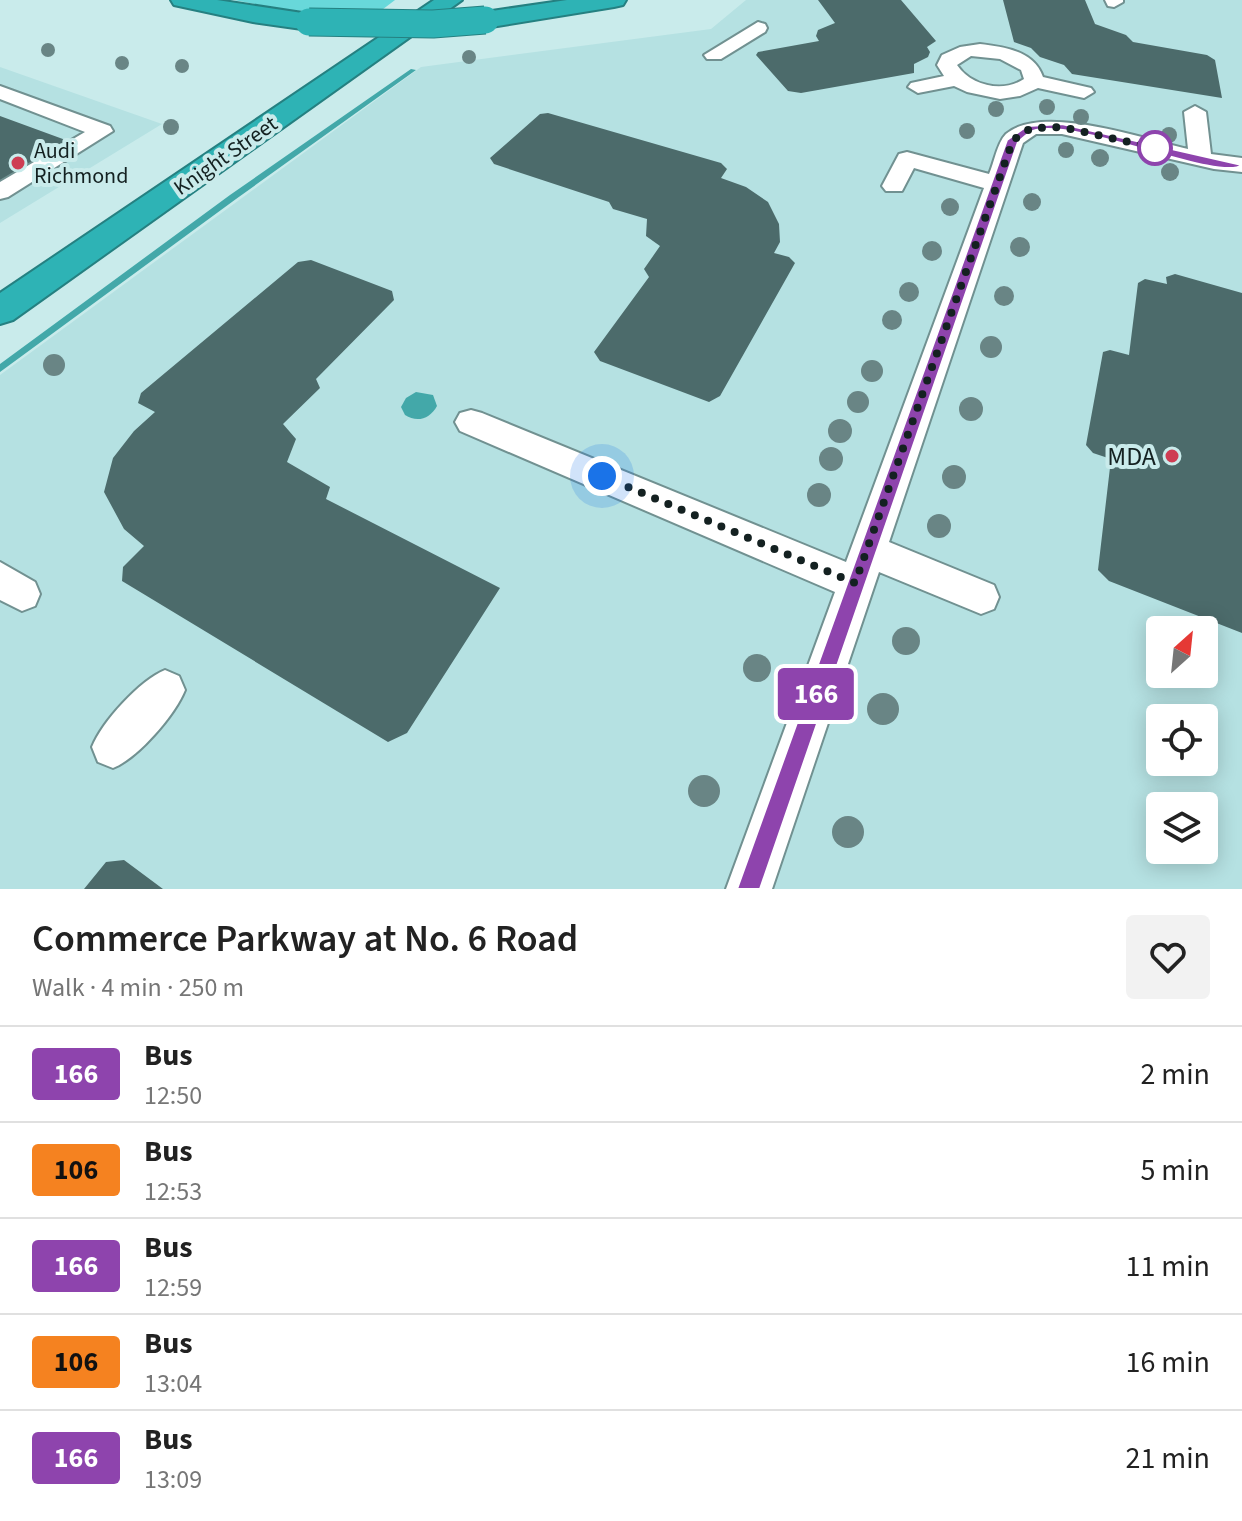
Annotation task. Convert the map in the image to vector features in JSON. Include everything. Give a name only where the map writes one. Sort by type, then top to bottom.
[{"type":"highway","points":[[183,0],[253,15],[309,22],[433,24],[485,20],[614,0]]},
{"type":"highway","name":"Knight Street","points":[[0,279],[422,0]]},
{"type":"highway","name":"Knight Street","points":[[0,311],[450,0]]},
{"type":"street","points":[[714,55],[758,28]]},
{"type":"street","points":[[1034,81],[1030,67],[1021,61],[980,50],[956,54],[947,65],[957,79],[980,89],[1008,92],[1020,90],[1034,81],[1084,92]]},
{"type":"street","points":[[918,87],[957,79]]},
{"type":"street","points":[[0,92],[102,131],[0,192]]},
{"type":"street","points":[[1195,112],[1200,159]]},
{"type":"street","points":[[749,889],[1013,140],[1031,128],[1062,127],[1200,159],[1242,165]]},
{"type":"street","points":[[894,186],[910,153],[998,184]]},
{"type":"street","points":[[471,422],[855,583]]},
{"type":"street","points":[[867,550],[981,597]]},
{"type":"street","points":[[113,747],[165,690]]},
{"type":"shaded area","points":[[234,0],[395,0],[370,19],[318,16]]},
{"type":"shaded area","points":[[746,0],[1242,0],[1242,889],[0,889],[0,375],[421,67],[711,29]]},
{"type":"shaded area","points":[[0,67],[162,124],[0,223]]},
{"type":"shaded area","points":[[416,392],[433,395],[437,406],[431,414],[414,419],[405,415],[401,407],[406,398]]},
{"type":"building","points":[[818,0],[901,0],[936,41],[927,47],[930,52],[928,57],[914,64],[914,73],[801,93],[788,91],[756,55],[758,52],[819,41],[816,36],[818,30],[835,23]]},
{"type":"building","points":[[1003,0],[1085,0],[1095,24],[1126,35],[1133,42],[1207,55],[1215,60],[1222,98],[1072,74],[1064,65],[1040,57],[1031,48],[1014,42]]},
{"type":"building","points":[[548,113],[721,163],[727,169],[721,178],[746,187],[768,202],[779,224],[780,242],[774,253],[789,257],[795,263],[720,396],[709,402],[600,361],[594,352],[649,277],[644,269],[660,246],[646,236],[647,219],[613,209],[609,202],[494,164],[490,158],[540,114]]},
{"type":"building","name":"Audi Richmond","points":[[0,116],[71,142],[0,184]]},
{"type":"building","points":[[311,260],[392,291],[394,300],[316,379],[320,388],[283,424],[296,439],[287,462],[330,487],[326,499],[500,588],[407,733],[388,742],[122,581],[123,567],[144,546],[124,529],[104,492],[113,458],[134,431],[155,412],[138,403],[141,393],[298,262]]},
{"type":"building","name":"MDA","points":[[1175,274],[1242,293],[1242,633],[1218,624],[1218,616],[1199,616],[1109,581],[1098,570],[1111,459],[1093,453],[1086,445],[1103,352],[1110,350],[1129,355],[1138,283],[1145,279],[1167,284],[1166,277]]},
{"type":"building","points":[[124,860],[163,889],[84,889],[106,862]]},
{"type":"waterway","points":[[0,369],[233,197],[413,70]]},
{"type":"bus line","name":"166","points":[[749,889],[1013,140],[1031,128],[1062,127],[1214,162],[1242,165]]},
{"type":"place","name":"Audi Richmond","points":[[18,163]]},
{"type":"place","name":"MDA","points":[[1172,456]]},
{"type":"route","points":[[602,476],[855,583],[1013,140],[1031,128],[1062,127],[1155,148]]}]
